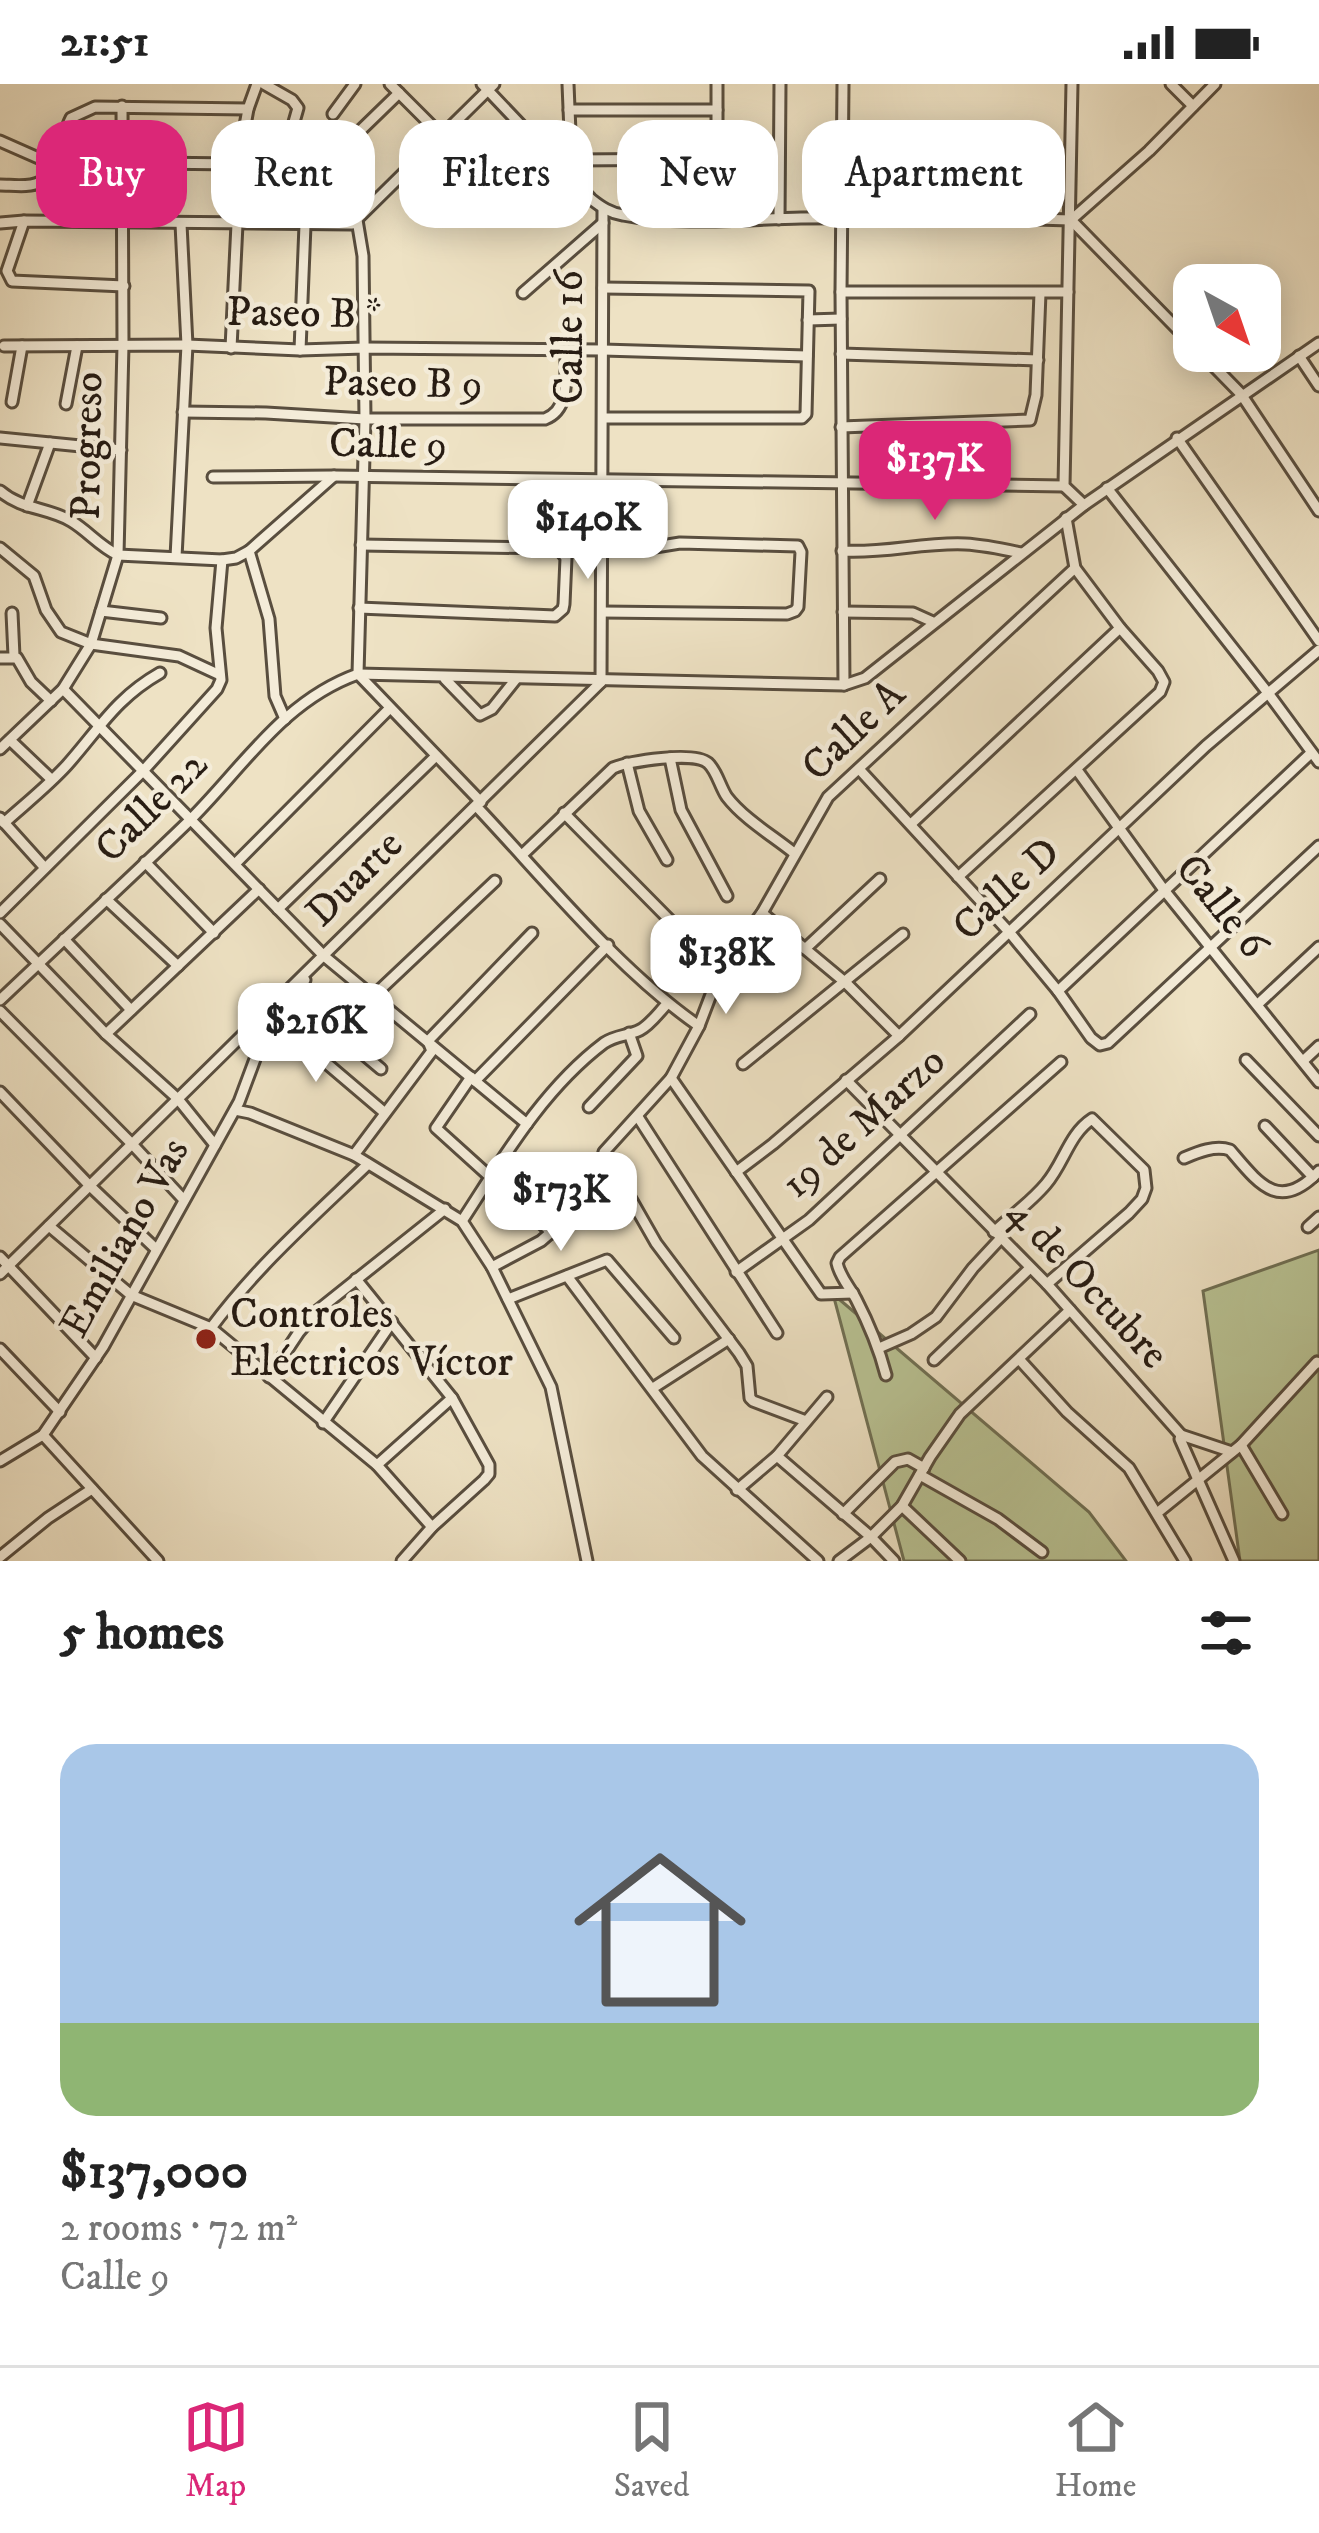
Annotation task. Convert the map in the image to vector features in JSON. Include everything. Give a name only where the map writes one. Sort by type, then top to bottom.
[{"type":"street","points":[[246,120],[261,84],[292,100],[298,108],[295,120]]},
{"type":"street","points":[[333,113],[356,84]]},
{"type":"street","points":[[568,84],[570,120]]},
{"type":"street","points":[[717,84],[717,120]]},
{"type":"street","points":[[780,84],[779,218],[802,218]]},
{"type":"street","points":[[842,120],[843,84]]},
{"type":"street","points":[[1072,84],[1064,486],[1084,505]]},
{"type":"street","points":[[1171,84],[1193,106]]},
{"type":"street","points":[[1065,220],[1072,220],[1149,151],[1215,84]]},
{"type":"street","points":[[457,120],[488,86],[518,120]]},
{"type":"street","points":[[366,120],[394,88],[426,120]]},
{"type":"street","name":"Progreso","points":[[122,106],[122,120]]},
{"type":"street","points":[[70,120],[95,107],[248,109]]},
{"type":"street","points":[[569,110],[717,110]]},
{"type":"street","points":[[0,141],[36,157]]},
{"type":"street","points":[[375,202],[399,178]]},
{"type":"street","points":[[0,185],[36,183]]},
{"type":"street","points":[[593,200],[617,213]]},
{"type":"street","name":"Calle 16","points":[[601,682],[603,209]]},
{"type":"street","points":[[1072,220],[1173,323]]},
{"type":"street","points":[[24,221],[7,271],[12,281],[124,286]]},
{"type":"street","points":[[0,223],[36,221]]},
{"type":"street","points":[[523,293],[603,224]]},
{"type":"street","name":"Progreso","points":[[0,749],[63,689],[91,644],[118,555],[124,228]]},
{"type":"street","points":[[176,557],[187,345],[181,228]]},
{"type":"street","points":[[231,348],[237,228]]},
{"type":"street","points":[[299,350],[305,228]]},
{"type":"street","points":[[358,228],[363,256],[365,419],[358,674],[608,945],[668,1004],[699,1025]]},
{"type":"street","points":[[840,228],[844,685]]},
{"type":"street","points":[[602,418],[802,418],[806,414],[808,320],[806,289],[603,288]]},
{"type":"street","points":[[841,292],[1067,292]]},
{"type":"street","points":[[841,427],[1028,422],[1036,394],[1040,292]]},
{"type":"street","points":[[808,320],[841,320]]},
{"type":"street","points":[[358,674],[844,685],[865,678],[1066,518],[1319,343]]},
{"type":"street","name":"Paseo B *","points":[[4,346],[807,356]]},
{"type":"street","points":[[12,402],[22,346]]},
{"type":"street","points":[[66,404],[77,346]]},
{"type":"street","name":"Paseo B 9","points":[[183,412],[365,419],[552,417],[563,403],[566,351]]},
{"type":"street","points":[[841,354],[1038,360]]},
{"type":"street","points":[[1299,356],[1319,386]]},
{"type":"street","points":[[1220,372],[1241,394],[1319,511]]},
{"type":"street","points":[[1036,394],[1066,395]]},
{"type":"street","points":[[0,437],[121,450]]},
{"type":"street","points":[[1177,438],[1319,640]]},
{"type":"street","points":[[27,506],[50,443]]},
{"type":"street","points":[[0,491],[14,502],[74,523],[102,548],[118,555],[221,560],[250,550],[334,476]]},
{"type":"street","name":"Calle 9","points":[[214,477],[1064,486]]},
{"type":"street","points":[[1058,991],[1164,890],[1315,758],[1107,488]]},
{"type":"street","points":[[958,877],[1160,692],[1164,682],[1075,568],[1066,518]]},
{"type":"street","points":[[602,612],[788,614],[799,607],[798,546],[680,543],[649,548]]},
{"type":"street","points":[[842,551],[963,544],[1021,554]]},
{"type":"street","points":[[359,608],[556,616],[564,604],[566,558],[559,549],[361,545]]},
{"type":"street","points":[[0,548],[34,576],[58,629],[91,644],[178,656],[220,675]]},
{"type":"street","points":[[250,550],[269,620],[274,696],[285,719]]},
{"type":"street","points":[[0,913],[143,771],[217,689],[221,560]]},
{"type":"street","name":"Calle A","points":[[729,1339],[656,1243],[604,1154],[671,1078],[720,971],[762,913],[828,797],[1075,568]]},
{"type":"street","points":[[101,610],[161,618]]},
{"type":"street","points":[[12,613],[14,656],[51,701]]},
{"type":"street","points":[[843,613],[913,613],[933,622]]},
{"type":"street","points":[[910,824],[1120,628]]},
{"type":"street","name":"Calle D","points":[[736,1172],[899,1036],[1206,746],[1319,650]]},
{"type":"street","points":[[0,658],[14,656]]},
{"type":"street","points":[[45,868],[2,820],[65,767],[128,693],[160,673]]},
{"type":"street","name":"Calle 22","points":[[0,1000],[191,819],[285,719],[332,683],[358,674]]},
{"type":"street","points":[[444,677],[480,715],[492,709],[516,679]]},
{"type":"street","name":"Duarte","points":[[3,1265],[49,1226],[601,682]]},
{"type":"street","points":[[63,689],[278,909],[320,960],[374,998],[527,1124]]},
{"type":"street","points":[[235,864],[389,709]]},
{"type":"street","points":[[10,740],[51,779]]},
{"type":"street","points":[[278,909],[436,756]]},
{"type":"street","points":[[522,854],[606,773],[628,763],[670,758],[707,762],[735,806],[794,854]]},
{"type":"street","points":[[670,758],[681,810],[727,896]]},
{"type":"street","points":[[628,763],[638,809],[667,860]]},
{"type":"street","points":[[859,769],[1010,933],[1091,1038],[1104,1046],[1319,846]]},
{"type":"street","name":"Calle 6","points":[[1077,770],[1164,890],[1319,1082]]},
{"type":"street","points":[[564,813],[720,971]]},
{"type":"street","points":[[146,862],[214,932]]},
{"type":"street","points":[[805,949],[880,880]]},
{"type":"street","points":[[313,1053],[495,881]]},
{"type":"street","points":[[106,1034],[259,890]]},
{"type":"street","points":[[106,899],[178,965]]},
{"type":"street","points":[[762,913],[846,983],[899,1036]]},
{"type":"street","points":[[0,924],[106,1034],[178,1099],[215,1144]]},
{"type":"street","points":[[428,1041],[532,934]]},
{"type":"street","points":[[743,1064],[903,934]]},
{"type":"street","points":[[64,939],[131,1010]]},
{"type":"street","points":[[552,1232],[436,1128],[473,1079],[608,945]]},
{"type":"street","points":[[1258,1004],[1319,947]]},
{"type":"street","name":"Emiliano Vas","points":[[0,1461],[43,1435],[96,1358],[235,1110],[258,1051],[320,960]]},
{"type":"street","points":[[462,1221],[527,1124],[579,1065],[604,1043],[643,1029],[668,1004]]},
{"type":"street","points":[[0,1011],[184,1201]]},
{"type":"street","name":"19 de Marzo","points":[[736,1272],[809,1220],[1030,1014]]},
{"type":"street","points":[[278,1022],[385,1113]]},
{"type":"street","points":[[337,1032],[381,1069]]},
{"type":"street","points":[[589,1108],[637,1056],[629,1033]]},
{"type":"street","points":[[354,1155],[432,1051],[428,1041]]},
{"type":"street","points":[[1303,1061],[1319,1046]]},
{"type":"street","points":[[1246,1060],[1319,1136]]},
{"type":"street","points":[[886,1376],[879,1348],[836,1263],[1061,1062]]},
{"type":"street","points":[[671,1078],[820,1294],[853,1293]]},
{"type":"street","name":"4 de Octubre","points":[[846,1080],[1047,1284],[1181,1435],[1234,1561]]},
{"type":"street","points":[[2,1099],[156,1249]]},
{"type":"street","points":[[235,1110],[354,1155],[462,1221],[508,1299],[550,1388],[586,1561]]},
{"type":"street","points":[[638,1117],[777,1334]]},
{"type":"street","points":[[879,1348],[936,1317],[997,1235],[1048,1183],[1067,1146],[1092,1119],[1144,1170],[1146,1188],[1129,1213],[1047,1284]]},
{"type":"street","points":[[1184,1158],[1225,1147],[1264,1188],[1298,1190],[1316,1174],[1265,1126]]},
{"type":"street","points":[[211,1328],[268,1258],[368,1164]]},
{"type":"street","points":[[491,1267],[535,1246],[596,1193]]},
{"type":"street","points":[[269,1377],[317,1311],[445,1209]]},
{"type":"street","points":[[1308,1227],[1319,1217]]},
{"type":"street","points":[[49,1226],[131,1295],[211,1328],[377,1465],[432,1527]]},
{"type":"street","points":[[508,1299],[607,1260],[674,1338]]},
{"type":"street","points":[[3,1265],[96,1358]]},
{"type":"street","points":[[934,1360],[1030,1268]]},
{"type":"street","points":[[567,1276],[702,1456],[818,1561]]},
{"type":"street","points":[[356,1279],[452,1398],[490,1470],[402,1561]]},
{"type":"street","points":[[839,1561],[902,1506],[961,1414],[1070,1310]]},
{"type":"street","points":[[323,1423],[392,1322]]},
{"type":"street","points":[[653,1388],[729,1339],[747,1366],[750,1398],[806,1421]]},
{"type":"street","points":[[0,1349],[60,1412]]},
{"type":"street","points":[[1018,1359],[1129,1468],[1185,1561]]},
{"type":"street","points":[[1157,1513],[1236,1449],[1319,1364]]},
{"type":"street","points":[[737,1490],[777,1456],[826,1397]]},
{"type":"street","points":[[377,1465],[452,1398]]},
{"type":"street","points":[[43,1435],[158,1561]]},
{"type":"street","points":[[1181,1435],[1236,1449],[1282,1514]]},
{"type":"street","points":[[777,1456],[894,1561]]},
{"type":"street","points":[[842,1514],[902,1459],[908,1459],[1042,1552]]},
{"type":"street","points":[[2,1558],[92,1490]]},
{"type":"street","points":[[902,1506],[960,1561]]},
{"type":"green space","points":[[1319,1250],[1319,1561],[1240,1561],[1203,1291]]},
{"type":"green space","points":[[833,1294],[1089,1512],[1126,1561],[904,1561]]},
{"type":"place","name":"Controles Eléctricos Víctor","points":[[206,1339]]}]
